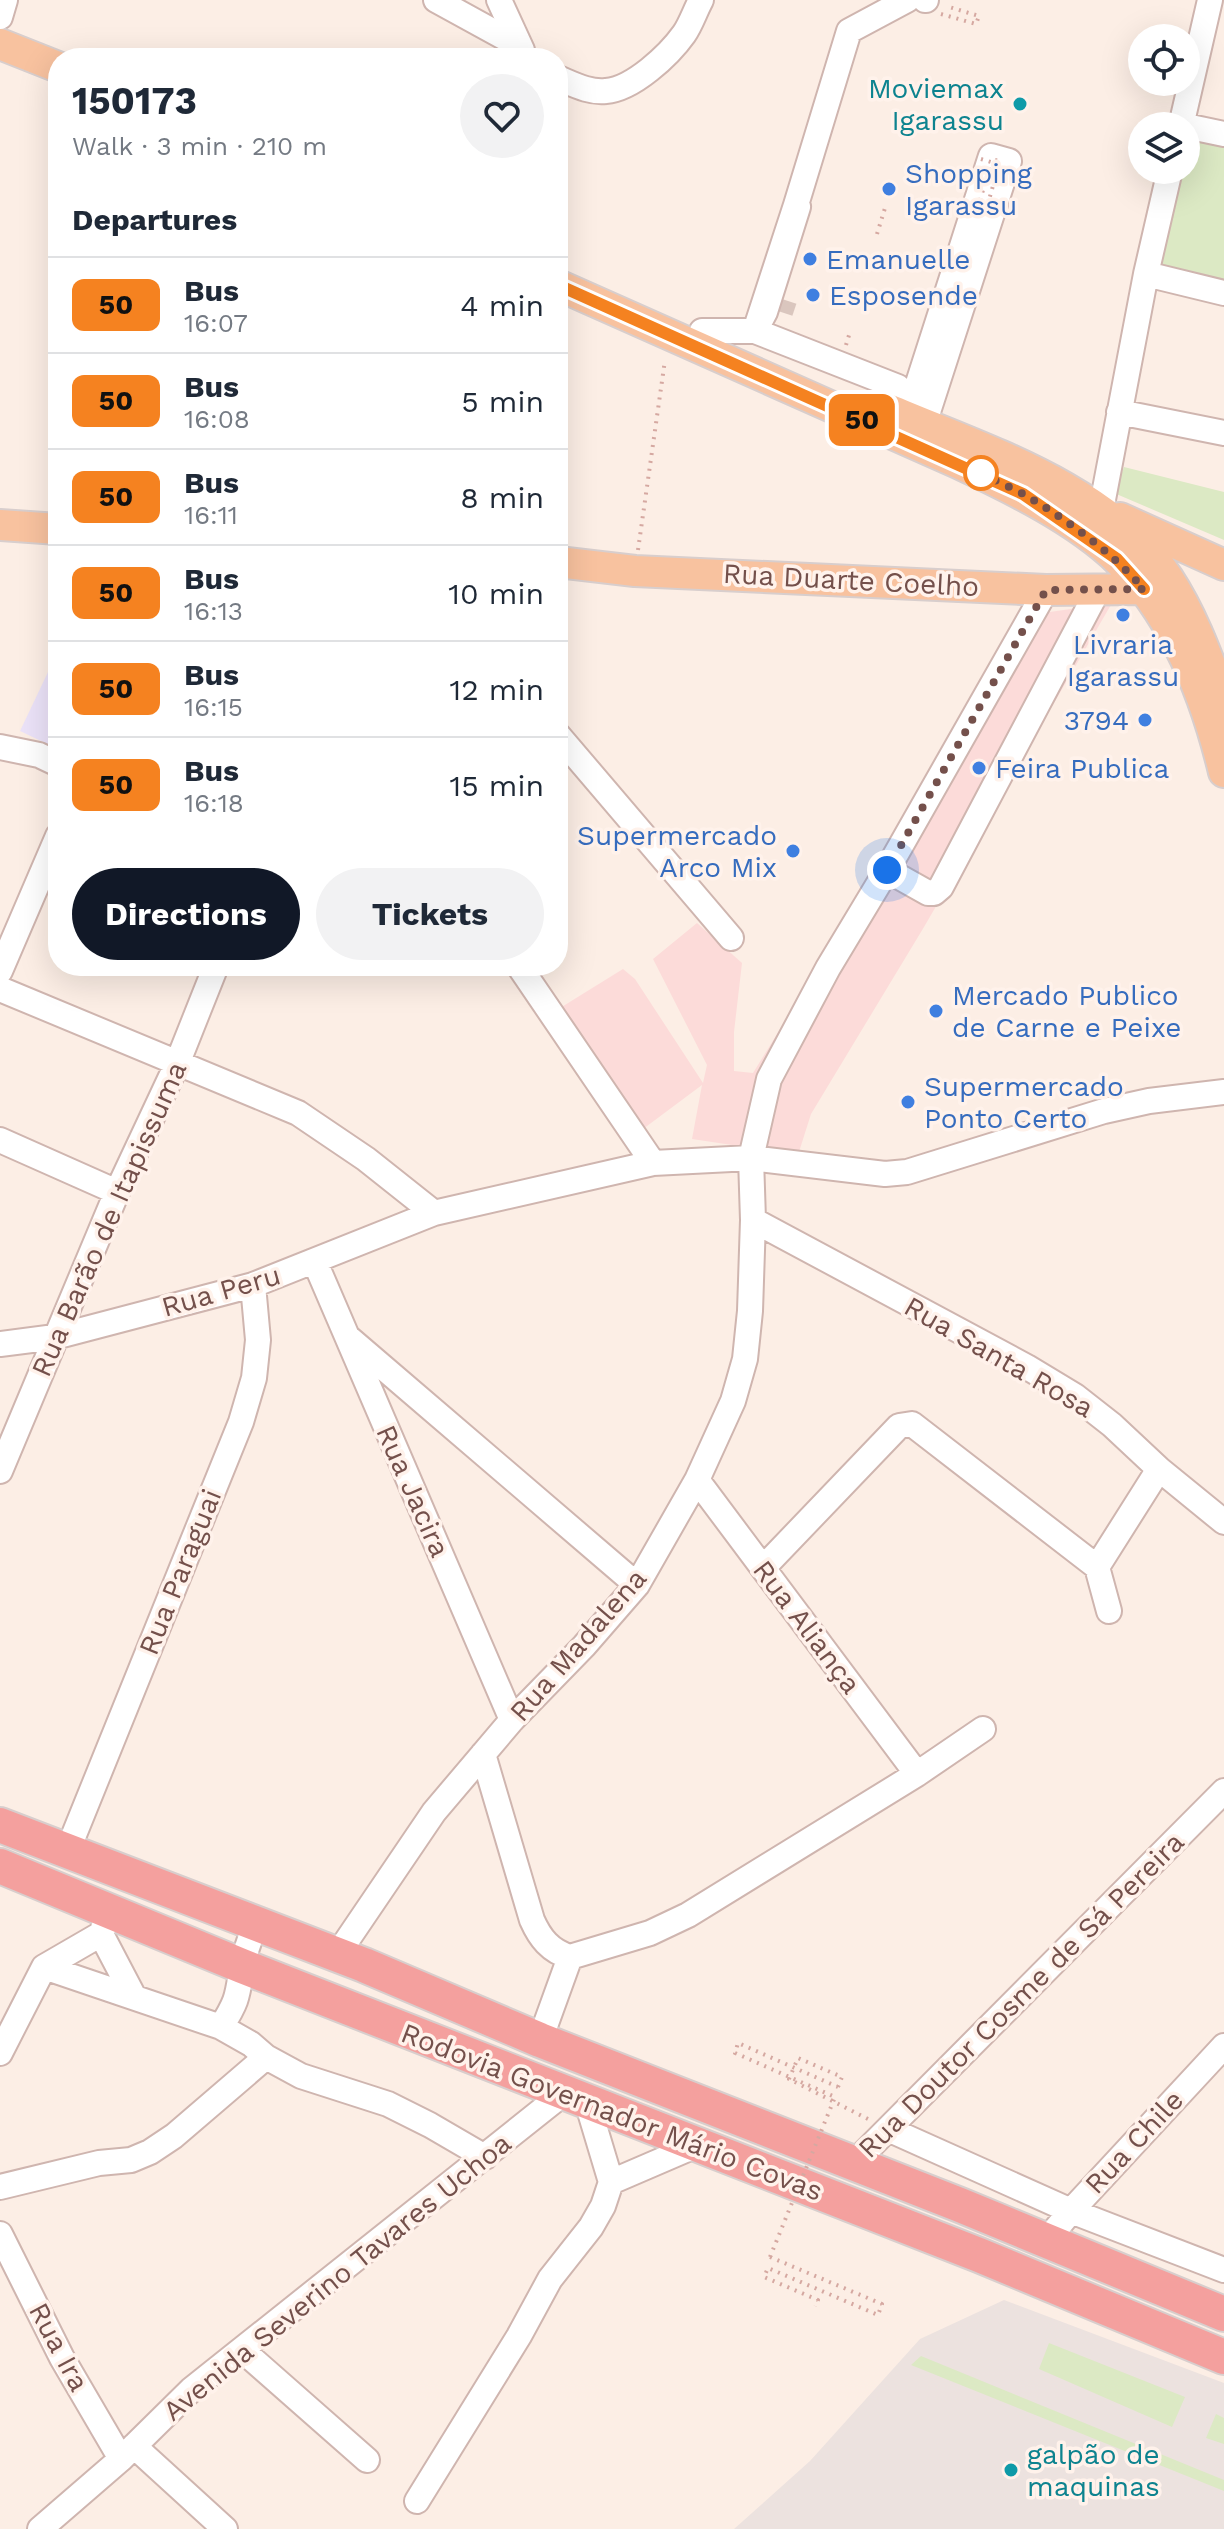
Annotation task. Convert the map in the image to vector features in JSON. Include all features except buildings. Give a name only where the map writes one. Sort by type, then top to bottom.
[{"type":"highway","name":"Rodovia Governador Mário Covas","points":[[0,1825],[337,1955],[540,2040],[1224,2314]]},
{"type":"highway","name":"Rodovia Governador Mário Covas","points":[[0,1866],[105,1922],[242,1966],[979,2255],[1224,2357]]},
{"type":"main road","points":[[0,44],[48,63]]},
{"type":"main road","points":[[568,273],[702,331],[926,415],[1059,483],[1101,510],[1224,566]]},
{"type":"main road","points":[[568,289],[1023,494],[1156,584],[1195,626],[1224,703]]},
{"type":"main road","points":[[1101,510],[1143,549],[1169,629],[1195,682],[1224,772]]},
{"type":"main road","points":[[0,525],[48,528]]},
{"type":"main road","name":"Rua Duarte Coelho","points":[[568,563],[635,571],[1046,590],[1098,590],[1156,584],[1190,568],[1224,566]]},
{"type":"street","points":[[0,17],[5,0]]},
{"type":"street","points":[[436,0],[516,48]]},
{"type":"street","points":[[499,0],[521,48]]},
{"type":"street","points":[[568,82],[589,90],[608,91],[626,84],[656,65],[685,32],[701,0]]},
{"type":"street","points":[[755,331],[766,307],[798,207],[796,205],[849,31],[907,0]]},
{"type":"street","points":[[1184,112],[1210,0]]},
{"type":"street","points":[[1200,129],[1224,134]]},
{"type":"street","points":[[702,331],[755,331],[898,387],[926,415],[1009,161],[991,156],[986,159]]},
{"type":"street","points":[[1101,510],[1146,274],[1167,184]]},
{"type":"street","points":[[1146,274],[1224,293]]},
{"type":"street","points":[[755,331],[781,312],[796,347]]},
{"type":"street","points":[[1119,412],[1224,433]]},
{"type":"street","name":"Rua Madalena","points":[[337,1955],[434,1812],[512,1720],[584,1646],[637,1585],[697,1480],[733,1401],[745,1359],[753,1220],[751,1158],[769,1079],[828,968],[1046,590]]},
{"type":"street","points":[[887,870],[928,893],[934,893],[941,887],[1098,590]]},
{"type":"street","points":[[0,747],[48,759]]},
{"type":"street","points":[[568,747],[731,938]]},
{"type":"street","points":[[2,963],[48,859]]},
{"type":"street","name":"Rua Barão de Itapissuma","points":[[0,1471],[117,1192],[177,1064],[212,976]]},
{"type":"street","points":[[526,976],[653,1163]]},
{"type":"street","points":[[0,989],[298,1113],[343,1142],[434,1213]]},
{"type":"street","name":"Rua Peru","points":[[0,1344],[55,1337],[253,1285],[434,1213],[653,1163],[751,1158],[885,1174],[907,1172],[1104,1111],[1149,1101],[1224,1092]]},
{"type":"street","points":[[0,1140],[117,1192]]},
{"type":"street","name":"Rua Santa Rosa","points":[[753,1220],[1063,1389],[1112,1425],[1159,1469],[1224,1522]]},
{"type":"street","name":"Rua Jacira","points":[[315,1262],[512,1720]]},
{"type":"street","name":"Rua Paraguai","points":[[67,1852],[241,1422],[254,1378],[258,1340],[253,1285]]},
{"type":"street","points":[[344,1334],[637,1585]]},
{"type":"street","points":[[763,1568],[905,1423],[912,1424],[1097,1567],[1109,1611]]},
{"type":"street","points":[[1097,1567],[1159,1469]]},
{"type":"street","name":"Rua Aliança","points":[[697,1480],[917,1774]]},
{"type":"street","points":[[483,1754],[532,1920],[556,1953],[570,1957],[650,1933],[688,1915],[917,1774],[983,1729]]},
{"type":"street","name":"Rua Doutor Cosme de Sá Pereira","points":[[853,2164],[1224,1791]]},
{"type":"street","points":[[0,2053],[44,1967],[105,1922],[134,1997]]},
{"type":"street","points":[[221,2027],[241,1988],[242,1966],[255,1924]]},
{"type":"street","points":[[540,2040],[570,1957]]},
{"type":"street","points":[[44,1967],[221,2027],[301,2076],[388,2104],[485,2157]]},
{"type":"street","name":"Rua Chile","points":[[1046,2241],[1071,2211],[1214,2071],[1224,2046]]},
{"type":"street","points":[[0,2187],[99,2163],[131,2160],[150,2152],[174,2136],[266,2057]]},
{"type":"street","points":[[417,2501],[519,2336],[550,2279],[597,2219],[611,2182],[576,2097]]},
{"type":"street","name":"Avenida Severino Tavares Uchoa","points":[[40,2529],[128,2452],[191,2390],[485,2157],[576,2097]]},
{"type":"street","points":[[888,2129],[1071,2211],[1224,2270]]},
{"type":"street","points":[[611,2182],[697,2145]]},
{"type":"street","name":"Rua Ira","points":[[0,2234],[62,2358],[128,2452],[225,2529]]},
{"type":"street","points":[[242,2350],[367,2460]]},
{"type":"path","points":[[929,4],[979,16],[976,24],[929,4]]},
{"type":"path","points":[[986,159],[1000,161],[985,214],[977,211],[991,162],[986,159]]},
{"type":"path","points":[[890,194],[894,184]]},
{"type":"path","points":[[877,234],[885,208]]},
{"type":"path","points":[[635,571],[669,334]]},
{"type":"path","points":[[815,2306],[818,2300],[764,2277],[768,2268],[878,2315],[882,2304],[770,2257],[835,2097],[735,2053],[738,2043],[838,2087],[842,2077],[798,2058],[789,2079],[888,2129]]},
{"type":"shaded area","name":"Feira Publica","points":[[1112,603],[924,927],[811,1114],[798,1155],[692,1139],[702,1085],[643,1129],[560,1008],[623,969],[635,979],[703,1083],[707,1065],[653,959],[697,923],[742,963],[734,1032],[734,1071],[753,1073],[1036,614]]},
{"type":"shaded area","points":[[48,672],[48,744],[20,731]]},
{"type":"shaded area","points":[[1004,2300],[1224,2383],[1224,2529],[734,2529],[810,2461],[920,2339]]},
{"type":"green space","points":[[1200,139],[1224,144],[1224,283],[1157,268],[1176,184],[1200,184]]},
{"type":"green space","points":[[1124,467],[1224,492],[1224,540],[1114,493]]},
{"type":"green space","points":[[1049,2343],[1185,2397],[1172,2427],[1039,2369]]},
{"type":"green space","points":[[921,2356],[1224,2480],[1224,2491],[911,2365]]},
{"type":"green space","points":[[1216,2414],[1224,2418],[1224,2444],[1206,2438]]},
{"type":"tunnel","points":[[781,312],[785,300]]},
{"type":"bus line","name":"50","points":[[568,289],[1023,494],[1117,559],[1144,589]]},
{"type":"place","name":"Moviemax Igarassu","points":[[1020,104]]},
{"type":"place","name":"Shopping Igarassu","points":[[889,189]]},
{"type":"place","name":"Emanuelle","points":[[810,259]]},
{"type":"place","name":"Esposende","points":[[813,295]]},
{"type":"place","name":"Livraria Igarassu","points":[[1123,615]]},
{"type":"place","name":"3794","points":[[1145,720]]},
{"type":"place","name":"Feira Publica","points":[[979,768]]},
{"type":"place","name":"Supermercado Arco Mix","points":[[793,851]]},
{"type":"place","name":"Mercado Publico de Carne e Peixe","points":[[936,1011]]},
{"type":"place","name":"Supermercado Ponto Certo","points":[[908,1102]]},
{"type":"place","name":"galpão de maquinas","points":[[1011,2470]]},
{"type":"route","points":[[887,870],[1046,590],[1144,589],[1117,559],[1074,527],[1023,494],[981,473]]}]
